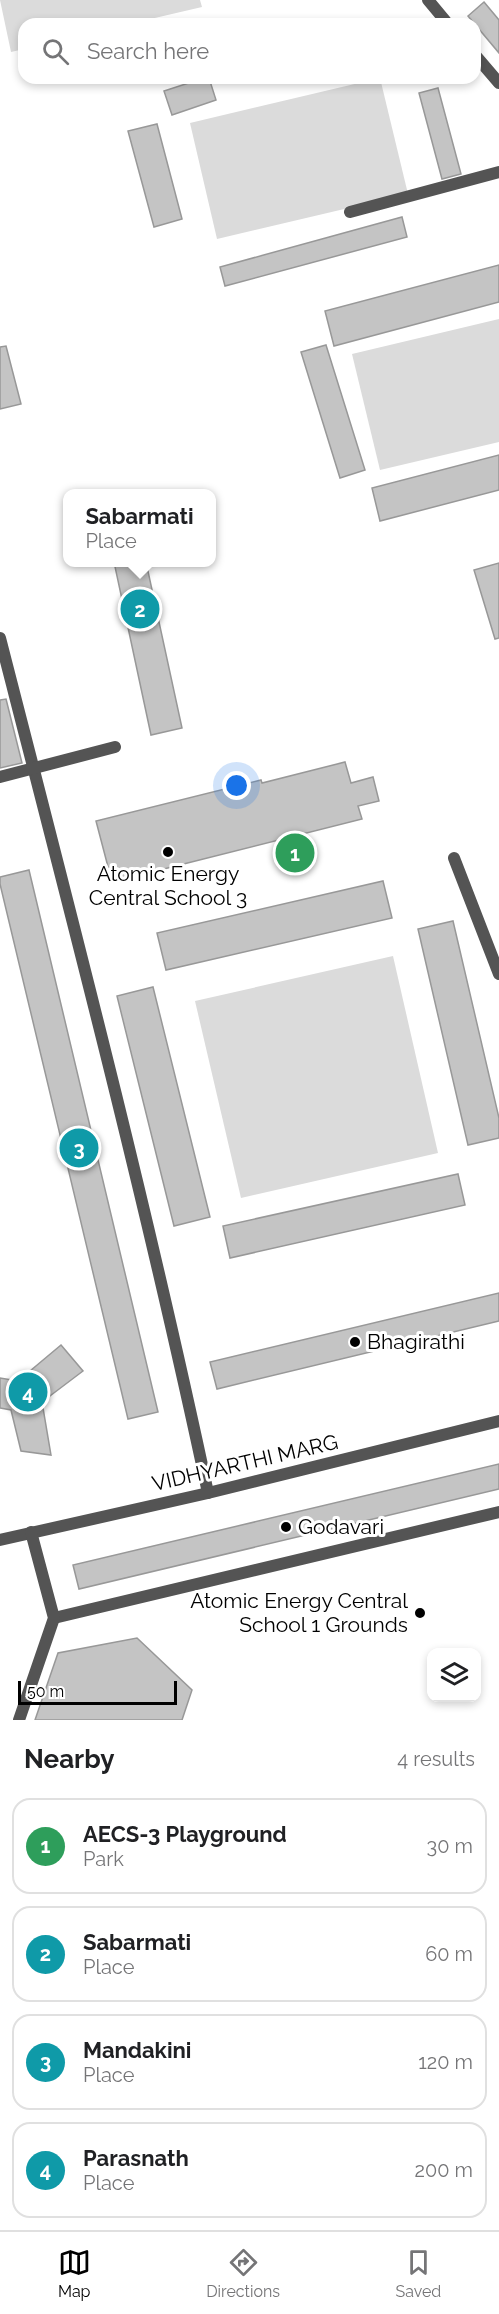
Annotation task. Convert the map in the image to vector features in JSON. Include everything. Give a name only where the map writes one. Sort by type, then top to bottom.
[{"type":"street","points":[[428,0],[443,18]]},
{"type":"street","points":[[481,62],[499,83]]},
{"type":"street","points":[[350,212],[499,172]]},
{"type":"street","points":[[0,638],[175,1341],[208,1493]]},
{"type":"street","points":[[0,777],[115,747]]},
{"type":"street","points":[[454,858],[499,974]]},
{"type":"street","name":"VIDHYARTHI MARG","points":[[0,1540],[208,1493],[499,1421]]},
{"type":"street","points":[[54,1618],[499,1512]]},
{"type":"street","points":[[19,1720],[54,1618],[31,1532]]},
{"type":"shaded area","points":[[0,0],[200,0],[202,7],[155,18],[18,18],[18,50],[11,52]]},
{"type":"shaded area","points":[[355,84],[381,84],[408,194],[217,239],[190,123]]},
{"type":"shaded area","points":[[499,319],[499,442],[380,470],[352,354]]},
{"type":"shaded area","points":[[393,956],[438,1153],[241,1198],[195,1001]]},
{"type":"building","points":[[484,2],[499,20],[499,53],[481,32],[481,18],[468,16]]},
{"type":"building","points":[[186,84],[211,84],[216,100],[172,115],[164,91]]},
{"type":"building","points":[[438,88],[461,174],[442,179],[419,93]]},
{"type":"building","points":[[157,124],[182,219],[154,227],[128,131]]},
{"type":"building","points":[[402,217],[407,237],[225,286],[220,267]]},
{"type":"building","points":[[499,265],[499,302],[334,346],[325,311]]},
{"type":"building","points":[[326,345],[365,470],[340,478],[301,352]]},
{"type":"building","points":[[6,346],[21,404],[0,409],[0,347]]},
{"type":"building","points":[[499,455],[499,490],[380,521],[372,488]]},
{"type":"building","points":[[499,563],[499,638],[495,639],[474,570]]},
{"type":"building","points":[[115,567],[147,567],[182,728],[151,735]]},
{"type":"building","points":[[6,699],[22,763],[0,768],[0,700]]},
{"type":"building","name":"Atomic Energy Central School 3","points":[[345,762],[351,783],[373,777],[379,801],[358,806],[362,819],[112,882],[96,821],[261,780],[262,783]]},
{"type":"building","points":[[29,870],[158,1412],[128,1419],[0,884],[0,877]]},
{"type":"building","points":[[383,881],[392,918],[166,970],[157,933]]},
{"type":"building","points":[[453,921],[499,1118],[499,1138],[468,1145],[418,929]]},
{"type":"building","points":[[153,987],[210,1217],[174,1226],[117,996]]},
{"type":"building","points":[[458,1174],[465,1205],[230,1258],[223,1226]]},
{"type":"building","name":"Bhagirathi","points":[[499,1293],[499,1321],[217,1389],[210,1362]]},
{"type":"building","points":[[61,1345],[83,1371],[42,1402],[51,1455],[21,1451],[11,1410],[0,1408],[0,1378],[18,1381]]},
{"type":"building","name":"Godavari","points":[[499,1464],[499,1489],[79,1589],[73,1565]]},
{"type":"building","points":[[137,1638],[192,1690],[182,1720],[35,1720],[58,1653]]},
{"type":"place","name":"Sabarmati","points":[[140,609]]},
{"type":"place","name":"Atomic Energy Central School 3","points":[[168,852]]},
{"type":"place","name":"AECS-3 Playground","points":[[295,853]]},
{"type":"place","name":"Mandakini","points":[[79,1148]]},
{"type":"place","name":"Bhagirathi","points":[[355,1342]]},
{"type":"place","name":"Parasnath","points":[[28,1392]]},
{"type":"place","name":"Godavari","points":[[286,1527]]},
{"type":"place","name":"Atomic Energy Central School 1 Grounds","points":[[420,1613]]}]
